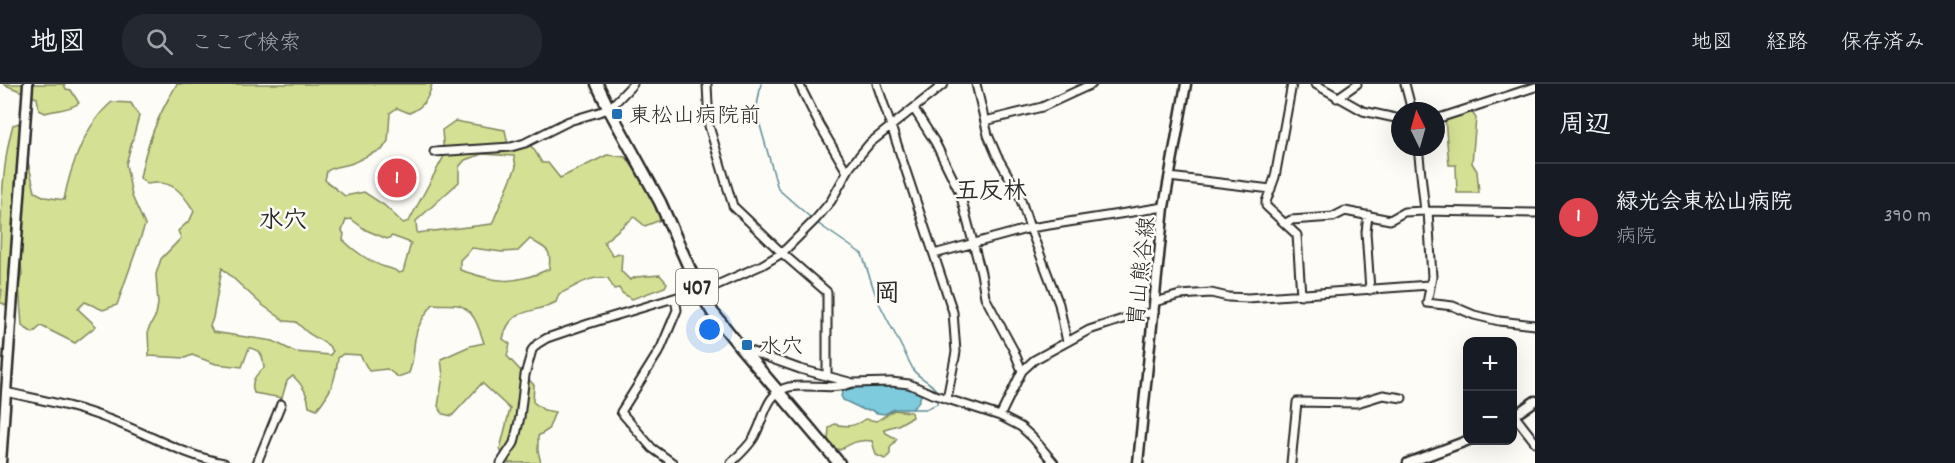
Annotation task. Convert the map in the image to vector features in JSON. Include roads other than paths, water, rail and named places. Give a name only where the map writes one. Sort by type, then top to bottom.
[{"type":"highway","name":"407","points":[[597,84],[660,202],[699,290],[713,313],[839,463]]},
{"type":"main road","points":[[1,463],[28,84]]},
{"type":"main road","name":"胄山熊谷線","points":[[1138,463],[1164,207],[1186,84]]},
{"type":"main road","points":[[1517,413],[1535,401]]},
{"type":"main road","points":[[1408,463],[1463,443]]},
{"type":"street","points":[[434,152],[511,147],[525,143],[569,121],[609,109],[633,84]]},
{"type":"street","points":[[707,84],[709,126],[733,206],[827,292],[827,375]]},
{"type":"street","points":[[799,84],[847,172]]},
{"type":"street","points":[[877,84],[950,298],[955,331],[954,366],[948,399]]},
{"type":"street","points":[[501,463],[513,442],[520,417],[525,375],[532,351],[537,344],[547,338],[588,324],[717,285],[748,272],[782,253],[826,208],[847,172],[870,143],[944,84]]},
{"type":"street","points":[[976,84],[988,135],[997,156],[1019,194],[1059,304],[1067,342]]},
{"type":"street","points":[[985,121],[1049,105],[1091,84]]},
{"type":"street","points":[[1292,84],[1275,177],[1266,206],[1297,235],[1301,296]]},
{"type":"street","points":[[1315,84],[1363,111],[1391,117]]},
{"type":"street","points":[[1337,98],[1357,84]]},
{"type":"street","points":[[1405,84],[1410,102]]},
{"type":"street","points":[[1445,115],[1535,87]]},
{"type":"street","points":[[914,109],[935,142],[960,193],[985,297],[1022,370]]},
{"type":"street","points":[[1419,156],[1432,277],[1427,303],[1453,306],[1474,315],[1499,321],[1535,325]]},
{"type":"street","points":[[1169,177],[1271,189]]},
{"type":"street","points":[[934,254],[1030,228],[1164,207]]},
{"type":"street","points":[[1286,223],[1291,220],[1333,217],[1345,212],[1390,220],[1400,213],[1426,211],[1535,213]]},
{"type":"street","points":[[1368,215],[1366,232],[1370,290]]},
{"type":"street","points":[[1155,302],[1180,295],[1211,293],[1248,298],[1301,296],[1429,285]]},
{"type":"street","points":[[673,463],[652,448],[621,412],[661,348],[677,310],[675,298]]},
{"type":"street","points":[[1000,416],[1022,370],[1034,360],[1089,330],[1107,323],[1154,312]]},
{"type":"street","points":[[742,349],[800,369],[853,382],[909,384],[1000,416],[1021,427],[1054,463]]},
{"type":"street","points":[[731,463],[754,437],[770,400],[779,392],[794,387],[837,387],[853,382]]},
{"type":"street","points":[[6,392],[72,406],[154,436],[190,454],[224,463]]},
{"type":"street","points":[[1291,463],[1297,402],[1357,402],[1383,395],[1402,398]]},
{"type":"street","points":[[257,463],[281,404]]},
{"type":"street","points":[[1517,421],[1535,442]]},
{"type":"water","points":[[905,387],[922,393],[918,403],[912,409],[894,409],[885,414],[864,410],[843,400],[841,396],[843,389]]},
{"type":"waterway","points":[[761,84],[756,111],[778,189],[811,218]]},
{"type":"waterway","points":[[817,223],[862,254],[877,299],[914,371],[933,386],[938,394]]},
{"type":"waterway","points":[[912,409],[926,409],[937,404],[938,398]]},
{"type":"place","name":"東松山病院前","points":[[617,114]]},
{"type":"place","name":"緑光会東松山病院","points":[[397,178]]},
{"type":"place","name":"水穴","points":[[747,345]]},
{"type":"district","name":"五反林","points":[[991,190]]},
{"type":"district","name":"水穴","points":[[283,219]]},
{"type":"district","name":"岡","points":[[887,292]]}]
